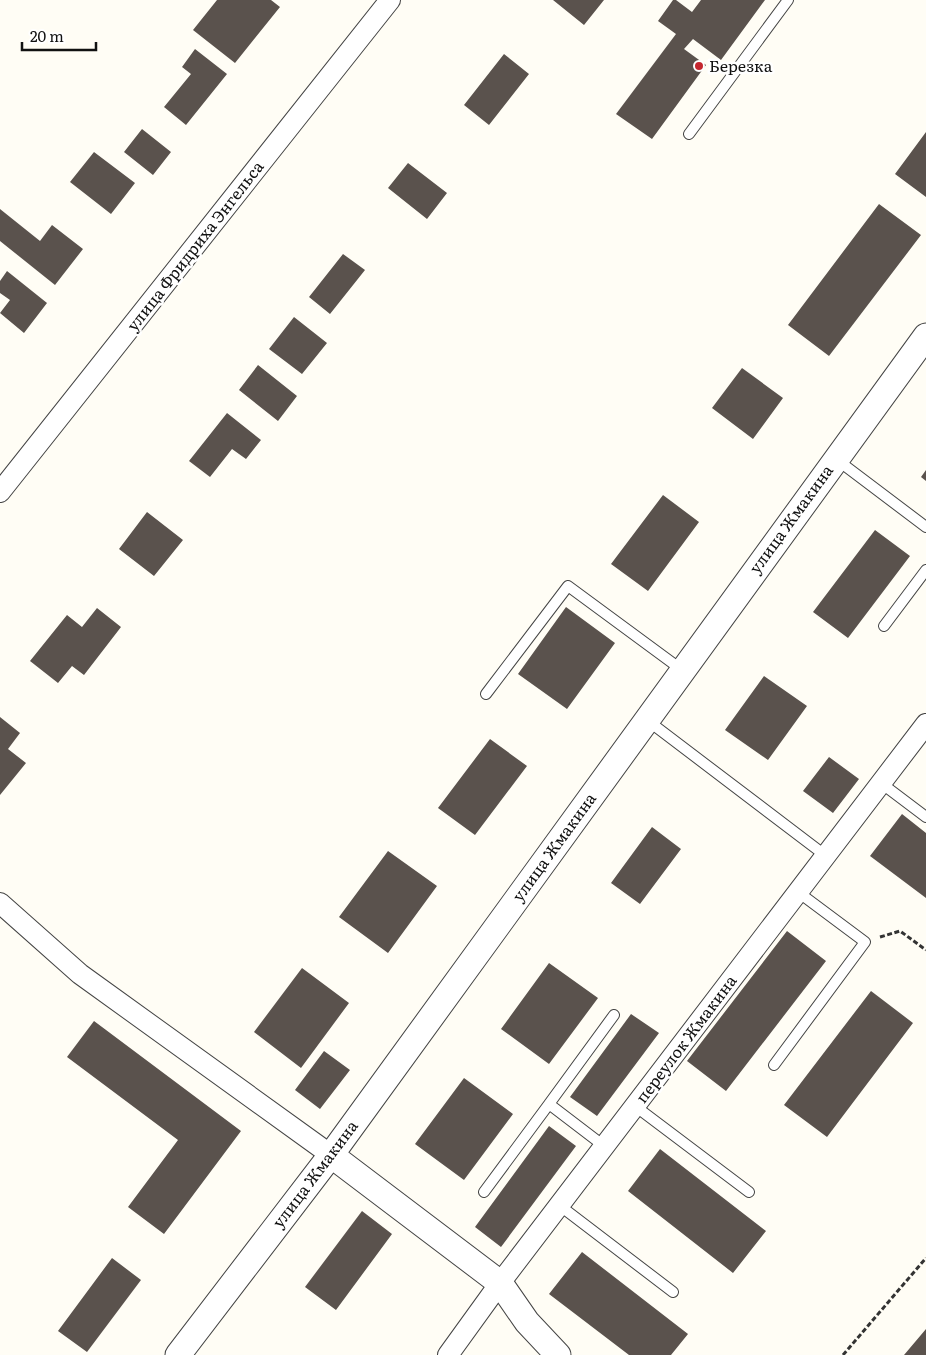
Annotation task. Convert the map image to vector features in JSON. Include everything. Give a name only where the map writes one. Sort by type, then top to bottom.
[{"type":"street","name":"улица Фридриха Энгельса","points":[[0,492],[390,0]]},
{"type":"street","name":"улица Жмакина","points":[[178,1355],[331,1154],[926,336]]},
{"type":"street","name":"переулок Жмакина","points":[[448,1355],[559,1205],[926,724]]},
{"type":"street","points":[[0,904],[80,974],[331,1154],[500,1284],[526,1322],[558,1355]]},
{"type":"lane","points":[[688,134],[788,0]]},
{"type":"lane","points":[[836,458],[926,527]]},
{"type":"lane","points":[[884,626],[926,570]]},
{"type":"lane","points":[[486,694],[568,586],[682,670]]},
{"type":"lane","points":[[646,719],[826,856]]},
{"type":"lane","points":[[881,783],[926,817]]},
{"type":"lane","points":[[774,1064],[865,942],[798,892]]},
{"type":"lane","points":[[484,1192],[614,1015]]},
{"type":"lane","points":[[549,1104],[604,1146]]},
{"type":"lane","points":[[635,1106],[749,1192]]},
{"type":"lane","points":[[559,1205],[673,1292]]},
{"type":"path","points":[[865,942],[900,931],[926,950]]},
{"type":"path","points":[[844,1355],[926,1258]]},
{"type":"building","points":[[217,0],[271,0],[280,7],[235,63],[193,30]]},
{"type":"building","points":[[553,0],[604,0],[584,25]]},
{"type":"building","points":[[673,0],[676,0],[692,12],[701,0],[765,0],[721,60],[693,39],[684,49],[706,65],[652,139],[616,114],[676,34],[658,21]]},
{"type":"building","points":[[195,49],[227,74],[186,125],[164,107],[191,74],[182,67]]},
{"type":"building","points":[[504,54],[529,74],[489,125],[464,105]]},
{"type":"building","points":[[142,129],[171,152],[153,175],[124,152]]},
{"type":"building","points":[[926,132],[926,197],[895,174]]},
{"type":"building","points":[[94,152],[135,183],[111,214],[70,182]]},
{"type":"building","points":[[408,163],[447,193],[427,219],[388,188]]},
{"type":"building","points":[[879,204],[921,235],[829,356],[788,325]]},
{"type":"building","points":[[0,209],[40,241],[52,225],[83,249],[55,285],[0,241]]},
{"type":"building","points":[[343,254],[365,270],[330,314],[309,297]]},
{"type":"building","points":[[7,271],[47,303],[24,333],[0,313],[10,300],[0,293],[0,281]]},
{"type":"building","points":[[294,317],[327,343],[302,374],[269,349]]},
{"type":"building","points":[[258,365],[297,396],[278,421],[239,390]]},
{"type":"building","points":[[742,368],[783,398],[753,439],[712,408]]},
{"type":"building","points":[[227,413],[261,440],[246,459],[232,449],[210,477],[189,461]]},
{"type":"building","points":[[926,470],[926,481],[921,477]]},
{"type":"building","points":[[663,495],[699,522],[648,591],[611,564]]},
{"type":"building","points":[[147,512],[183,540],[154,576],[119,549]]},
{"type":"building","points":[[875,530],[910,556],[848,638],[813,612]]},
{"type":"building","points":[[566,607],[615,643],[567,709],[518,674]]},
{"type":"building","points":[[97,608],[121,627],[84,675],[72,666],[58,683],[30,661],[67,615],[82,627]]},
{"type":"building","points":[[764,676],[807,706],[768,760],[725,730]]},
{"type":"building","points":[[0,717],[20,733],[8,749],[26,763],[0,795]]},
{"type":"building","points":[[490,739],[527,766],[475,835],[438,808]]},
{"type":"building","points":[[829,757],[859,779],[833,813],[803,791]]},
{"type":"building","points":[[902,814],[926,833],[926,898],[870,856]]},
{"type":"building","points":[[652,827],[681,849],[640,904],[611,883]]},
{"type":"building","points":[[388,851],[437,886],[388,953],[339,917]]},
{"type":"building","points":[[787,931],[826,961],[726,1091],[687,1061]]},
{"type":"building","points":[[549,963],[598,998],[549,1064],[501,1029]]},
{"type":"building","points":[[302,968],[349,1003],[301,1068],[254,1032]]},
{"type":"building","points":[[871,991],[913,1023],[827,1137],[784,1105]]},
{"type":"building","points":[[631,1014],[659,1033],[597,1116],[570,1097]]},
{"type":"building","points":[[94,1021],[241,1131],[164,1234],[128,1207],[178,1140],[67,1057]]},
{"type":"building","points":[[324,1051],[350,1070],[320,1109],[295,1090]]},
{"type":"building","points":[[464,1078],[513,1114],[464,1180],[415,1144]]},
{"type":"building","points":[[549,1126],[576,1146],[501,1247],[475,1227]]},
{"type":"building","points":[[660,1149],[766,1231],[733,1273],[628,1191]]},
{"type":"building","points":[[362,1211],[392,1234],[336,1310],[305,1287]]},
{"type":"building","points":[[582,1252],[688,1334],[671,1355],[629,1355],[549,1294]]},
{"type":"building","points":[[112,1258],[141,1280],[87,1352],[58,1331]]},
{"type":"building","points":[[926,1329],[926,1355],[904,1355]]},
{"type":"place","name":"Березка","points":[[699,66]]}]
